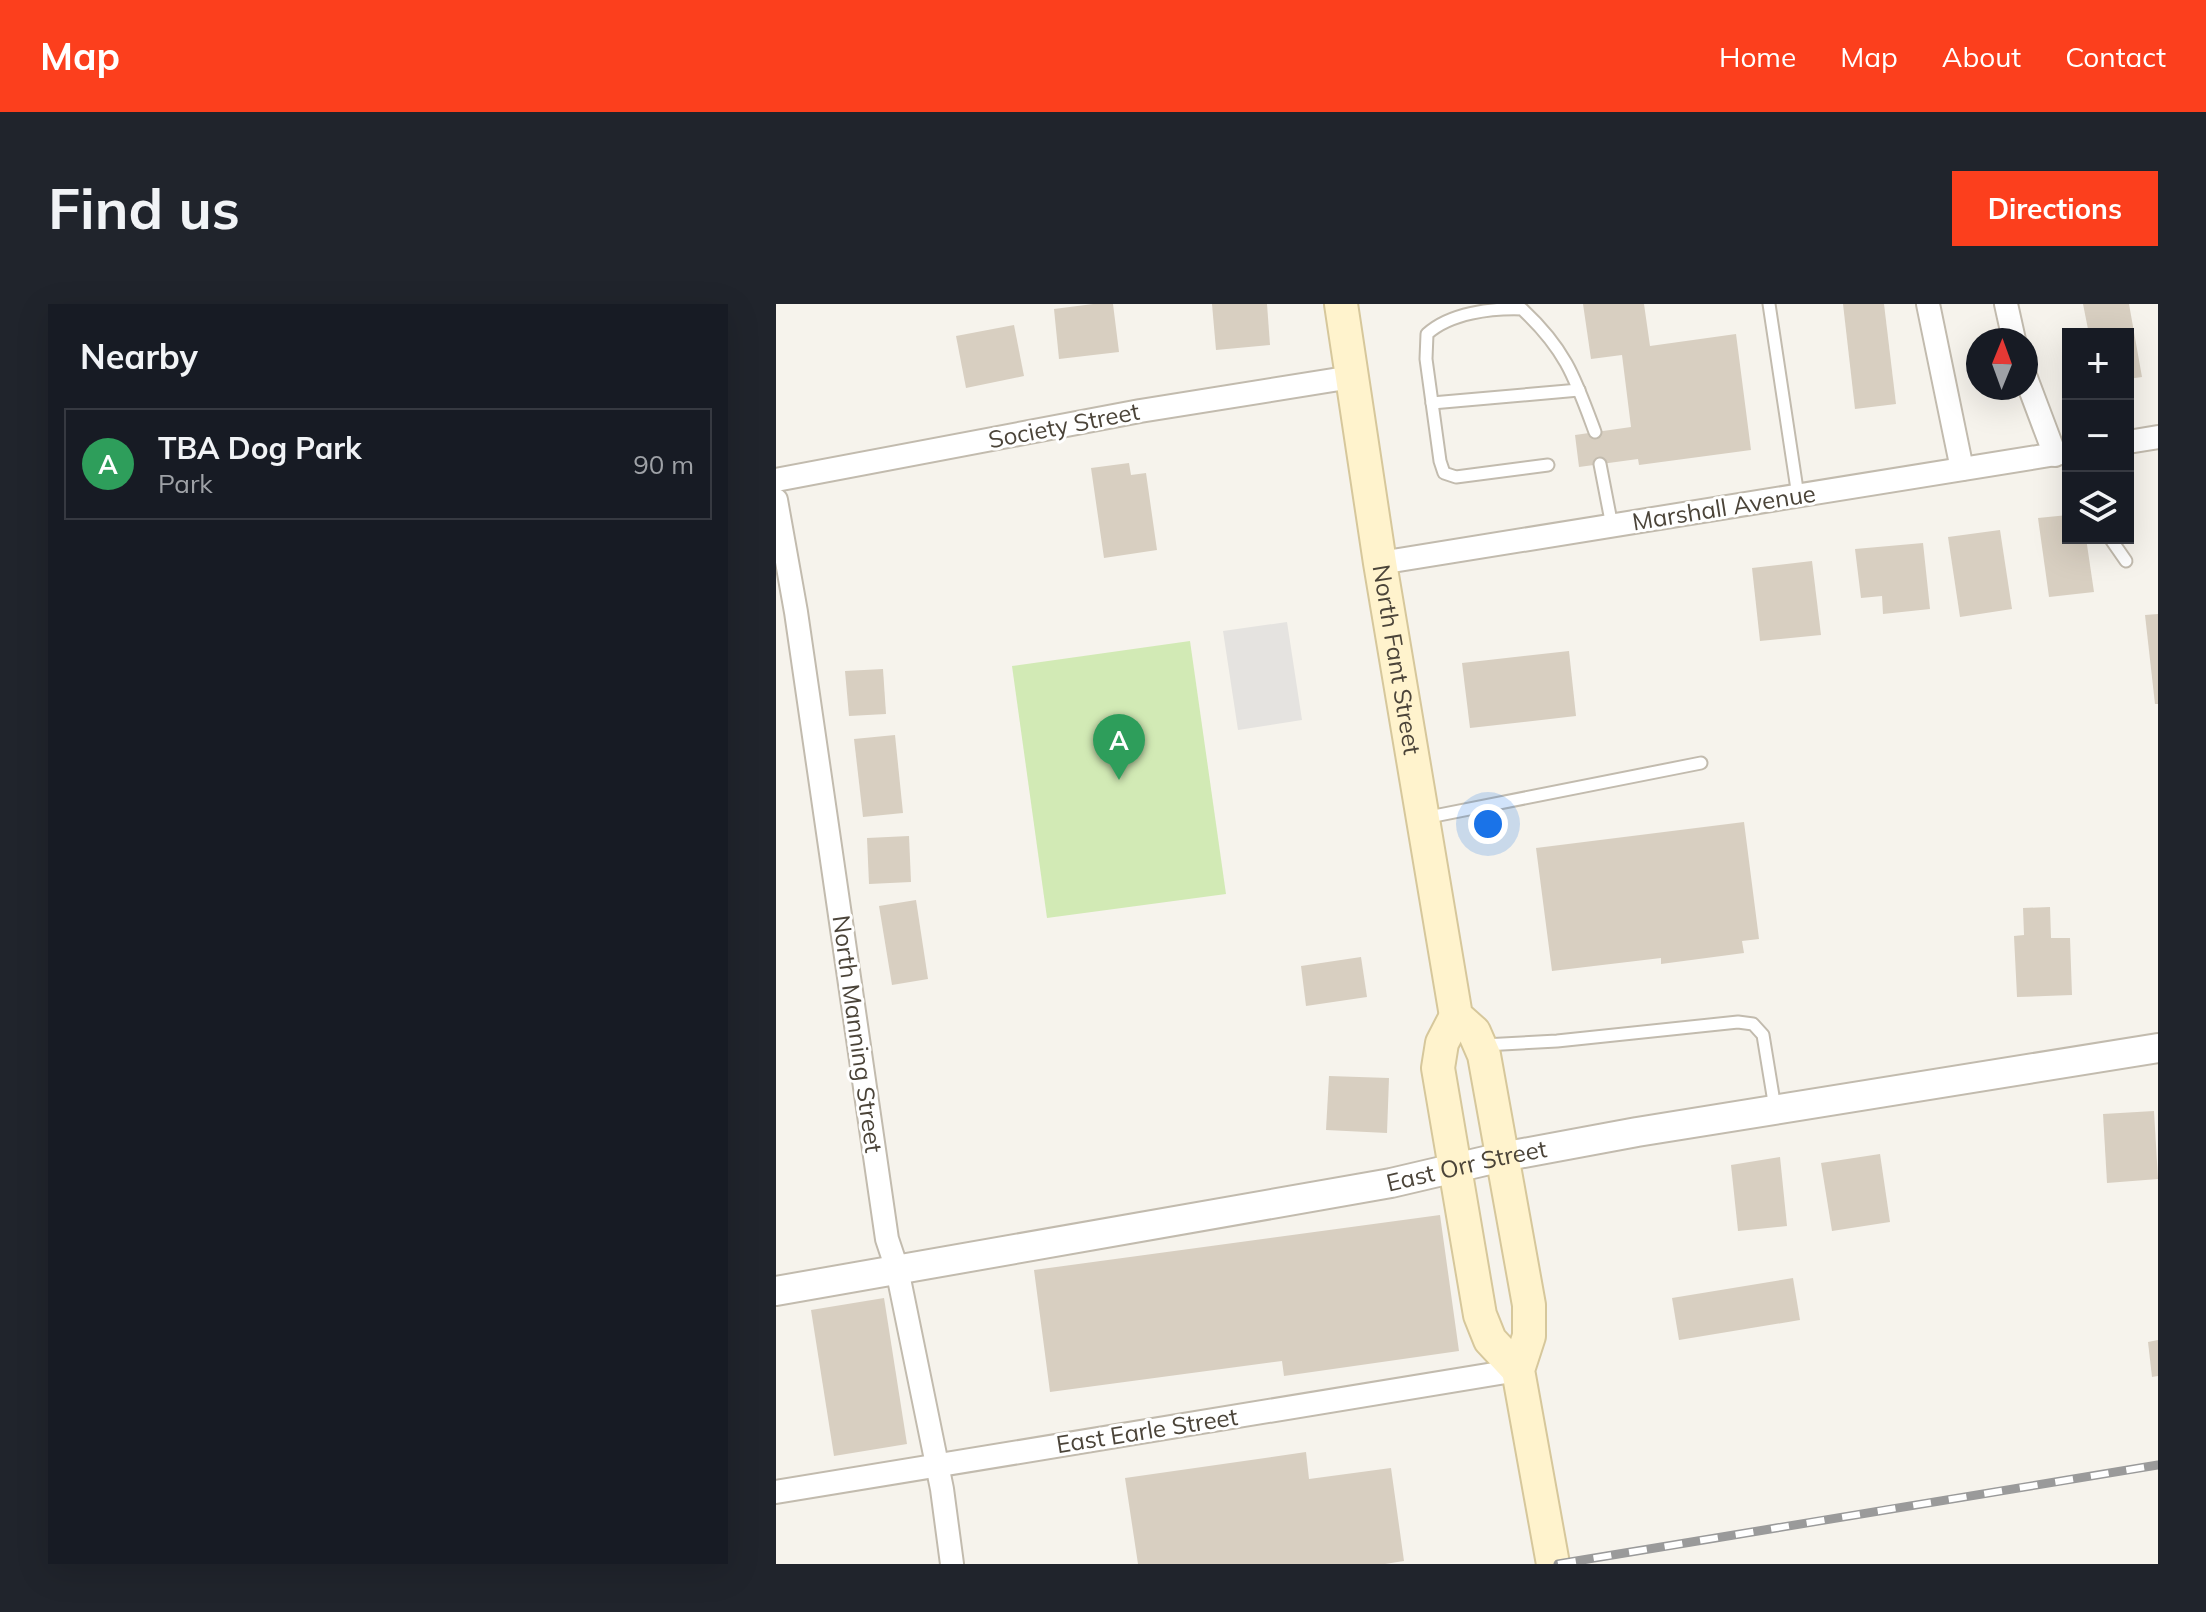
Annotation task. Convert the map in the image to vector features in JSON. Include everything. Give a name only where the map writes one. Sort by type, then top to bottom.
[{"type":"main road","name":"North Fant Street","points":[[1341,304],[1380,563],[1456,1016],[1474,1032],[1484,1055],[1529,1305],[1529,1336],[1518,1370],[1553,1564]]},
{"type":"main road","points":[[1456,1016],[1442,1043],[1438,1068],[1480,1315],[1490,1340],[1518,1370]]},
{"type":"street","points":[[1928,304],[1962,469]]},
{"type":"street","points":[[2006,304],[2011,328]]},
{"type":"street","name":"Society Street","points":[[776,480],[1140,411],[1352,377]]},
{"type":"street","points":[[2036,400],[2062,454]]},
{"type":"street","points":[[2134,441],[2158,437]]},
{"type":"street","name":"Marshall Avenue","points":[[1380,563],[2062,454]]},
{"type":"street","name":"North Manning Street","points":[[776,500],[796,612],[887,1239],[897,1269],[937,1466],[952,1564]]},
{"type":"street","name":"East Orr Street","points":[[776,1291],[1391,1183],[1502,1157],[1776,1109],[2158,1048]]},
{"type":"street","name":"East Earle Street","points":[[776,1492],[1518,1370]]},
{"type":"lane","points":[[1769,304],[1798,496]]},
{"type":"lane","points":[[1548,465],[1456,477],[1444,473],[1426,359],[1427,334],[1440,322],[1501,308],[1522,309],[1547,331],[1566,359],[1595,432]]},
{"type":"lane","points":[[1432,403],[1579,390]]},
{"type":"lane","points":[[1600,464],[1612,526]]},
{"type":"lane","points":[[2114,544],[2126,561]]},
{"type":"lane","points":[[1423,819],[1701,763]]},
{"type":"lane","points":[[1479,1045],[1557,1041],[1738,1022],[1753,1024],[1763,1035],[1776,1109]]},
{"type":"green space","points":[[1190,641],[1226,894],[1047,918],[1012,666]]},
{"type":"shaded area","points":[[1287,622],[1302,720],[1238,730],[1223,631]]},
{"type":"building","points":[[1113,304],[1119,352],[1059,359],[1054,309]]},
{"type":"building","points":[[1212,304],[1267,304],[1270,345],[1216,350]]},
{"type":"building","points":[[1583,304],[1644,304],[1650,346],[1736,334],[1751,450],[1639,465],[1638,459],[1579,467],[1575,435],[1631,427],[1622,355],[1591,359]]},
{"type":"building","points":[[1843,304],[1884,304],[1896,404],[1855,409]]},
{"type":"building","points":[[2083,304],[2129,304],[2133,328],[2088,328]]},
{"type":"building","points":[[1014,325],[1024,376],[966,388],[956,336]]},
{"type":"building","points":[[2134,332],[2142,377],[2134,378]]},
{"type":"building","points":[[1129,463],[1131,475],[1146,473],[1157,550],[1104,558],[1091,468]]},
{"type":"building","points":[[2062,516],[2062,544],[2087,544],[2094,592],[2049,597],[2038,518]]},
{"type":"building","points":[[2000,530],[2012,609],[1960,617],[1948,537]]},
{"type":"building","points":[[1923,543],[1930,609],[1883,614],[1882,596],[1861,598],[1855,549]]},
{"type":"building","points":[[1812,561],[1821,635],[1760,641],[1752,568]]},
{"type":"building","points":[[2158,614],[2158,704],[2155,704],[2145,615]]},
{"type":"building","points":[[1569,651],[1576,716],[1470,728],[1462,663]]},
{"type":"building","points":[[883,669],[886,714],[849,716],[845,671]]},
{"type":"building","points":[[895,735],[903,813],[863,817],[854,739]]},
{"type":"building","points":[[1744,822],[1759,939],[1742,941],[1744,953],[1661,964],[1661,958],[1552,971],[1536,848]]},
{"type":"building","points":[[909,836],[911,882],[869,884],[867,838]]},
{"type":"building","points":[[916,900],[928,979],[892,985],[879,906]]},
{"type":"building","points":[[2050,907],[2051,938],[2070,938],[2072,995],[2017,997],[2014,936],[2024,935],[2023,908]]},
{"type":"building","points":[[1361,957],[1367,997],[1306,1006],[1301,966]]},
{"type":"building","points":[[1329,1076],[1389,1078],[1387,1133],[1326,1130]]},
{"type":"building","points":[[2154,1111],[2158,1179],[2107,1183],[2103,1114]]},
{"type":"building","points":[[1880,1154],[1890,1222],[1832,1231],[1821,1163]]},
{"type":"building","points":[[1780,1157],[1787,1226],[1738,1231],[1731,1165]]},
{"type":"building","points":[[1440,1215],[1459,1351],[1284,1376],[1282,1361],[1050,1392],[1034,1270]]},
{"type":"building","points":[[1793,1278],[1800,1320],[1679,1340],[1672,1298]]},
{"type":"building","points":[[884,1298],[907,1444],[834,1456],[811,1310]]},
{"type":"building","points":[[2158,1340],[2158,1376],[2152,1377],[2148,1342]]},
{"type":"building","points":[[1306,1452],[1309,1479],[1391,1468],[1404,1561],[1385,1564],[1138,1564],[1125,1478]]},
{"type":"railway","points":[[1558,1564],[2158,1465]]},
{"type":"place","name":"TBA Dog Park","points":[[1119,780]]}]
